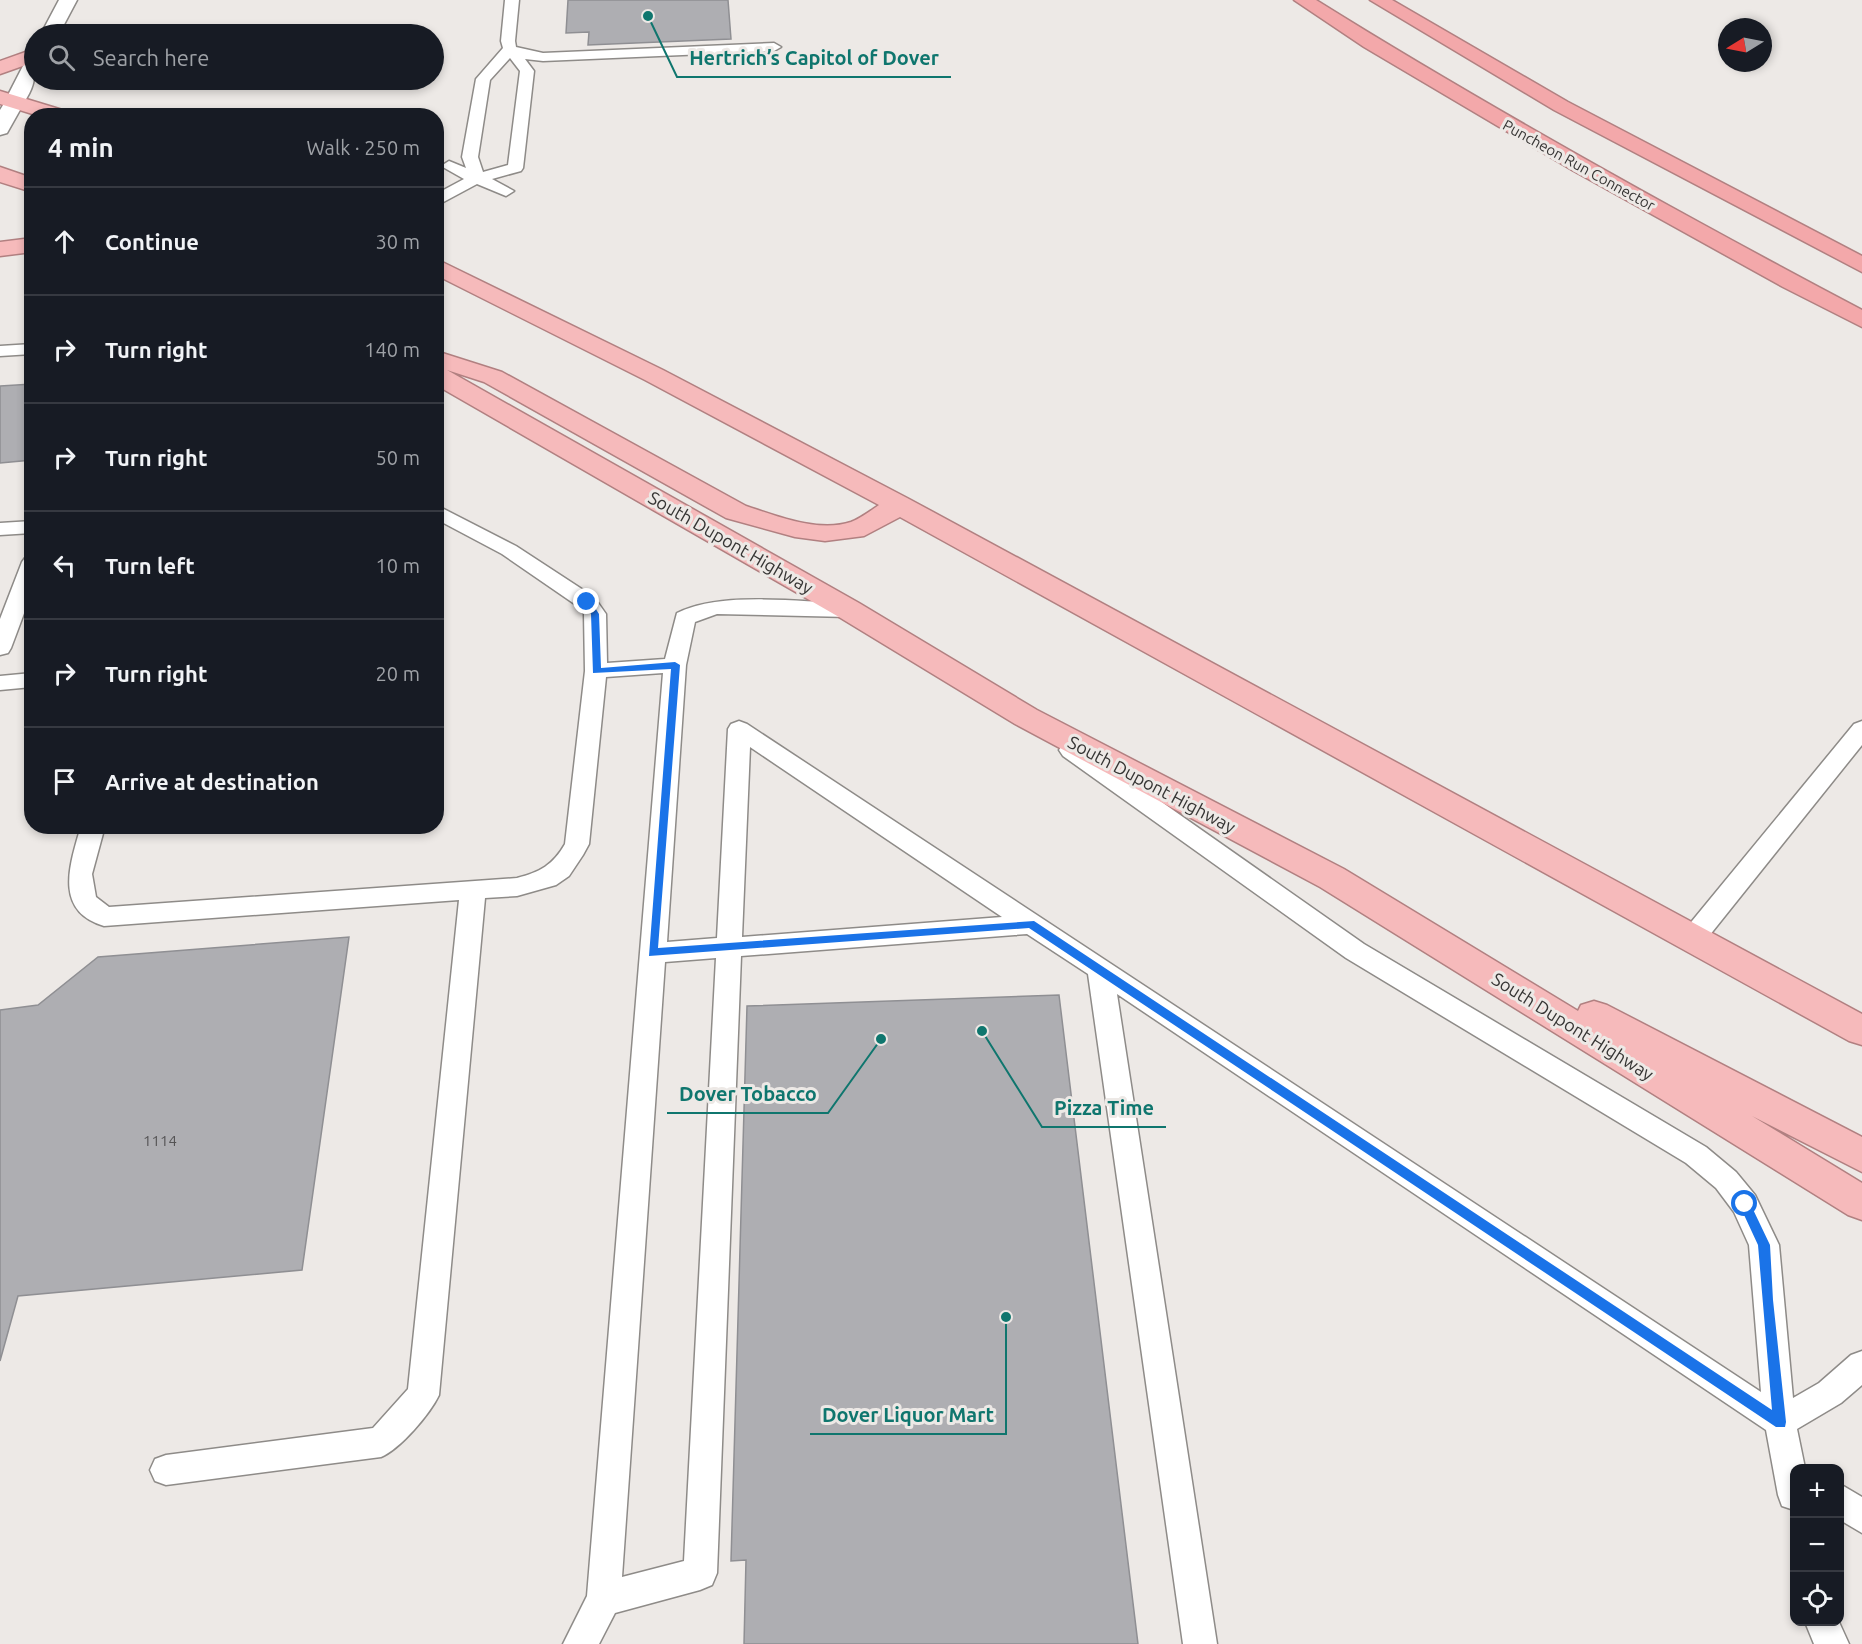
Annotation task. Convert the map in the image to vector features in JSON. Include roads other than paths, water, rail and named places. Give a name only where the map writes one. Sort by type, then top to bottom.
[{"type":"highway","name":"Puncheon Run Connector","points":[[1303,0],[1473,105],[1692,229],[1862,320]]},
{"type":"highway","points":[[1379,0],[1561,106],[1862,264]]},
{"type":"highway","points":[[0,68],[24,59]]},
{"type":"highway","points":[[5,111],[24,113]]},
{"type":"highway","points":[[0,174],[24,183]]},
{"type":"highway","points":[[0,249],[24,246]]},
{"type":"highway","points":[[444,270],[654,375],[899,505],[1862,1031]]},
{"type":"highway","points":[[444,361],[493,376],[736,512],[779,525],[828,532],[855,530],[899,505]]},
{"type":"highway","name":"South Dupont Highway","points":[[444,379],[849,610],[1026,717],[1332,878],[1862,1203]]},
{"type":"highway","points":[[1332,878],[1862,1156]]},
{"type":"street","points":[[55,24],[68,0]]},
{"type":"street","points":[[5,111],[24,80]]},
{"type":"lane","points":[[444,197],[477,178],[515,168],[527,71],[510,49],[508,41],[513,0]]},
{"type":"lane","points":[[510,49],[522,54],[543,57],[774,47]]},
{"type":"lane","points":[[477,178],[470,157],[483,79],[510,49]]},
{"type":"lane","points":[[449,166],[506,191]]},
{"type":"lane","points":[[0,351],[24,350]]},
{"type":"lane","points":[[91,834],[80,874],[84,901],[104,917],[517,887],[546,879],[564,868],[576,844],[596,671],[595,614],[587,602],[509,550],[444,515]]},
{"type":"lane","points":[[0,529],[24,528]]},
{"type":"lane","points":[[0,648],[24,584]]},
{"type":"lane","points":[[580,1644],[604,1599],[675,665],[685,618],[699,611],[717,607],[849,610]]},
{"type":"lane","points":[[596,671],[675,665]]},
{"type":"lane","points":[[0,683],[24,682]]},
{"type":"lane","points":[[1026,717],[1354,951],[1696,1155],[1726,1180],[1745,1204],[1764,1245],[1767,1300],[1780,1422],[1793,1464]]},
{"type":"lane","points":[[604,1599],[700,1573],[739,729],[1780,1422]]},
{"type":"lane","points":[[1692,939],[1862,729]]},
{"type":"lane","points":[[166,1470],[381,1442],[423,1395],[473,890]]},
{"type":"lane","points":[[653,953],[1031,924]]},
{"type":"lane","points":[[1100,969],[1200,1644]]},
{"type":"lane","points":[[1780,1422],[1830,1393],[1862,1365]]},
{"type":"lane","points":[[1844,1504],[1862,1518]]},
{"type":"lane","points":[[1824,1626],[1832,1644]]},
{"type":"place","name":"Hertrich’s Capitol of Dover","points":[[648,16]]},
{"type":"place","name":"Pizza Time","points":[[982,1031]]},
{"type":"place","name":"Dover Tobacco","points":[[881,1039]]},
{"type":"place","name":"Dover Liquor Mart","points":[[1006,1317]]}]
